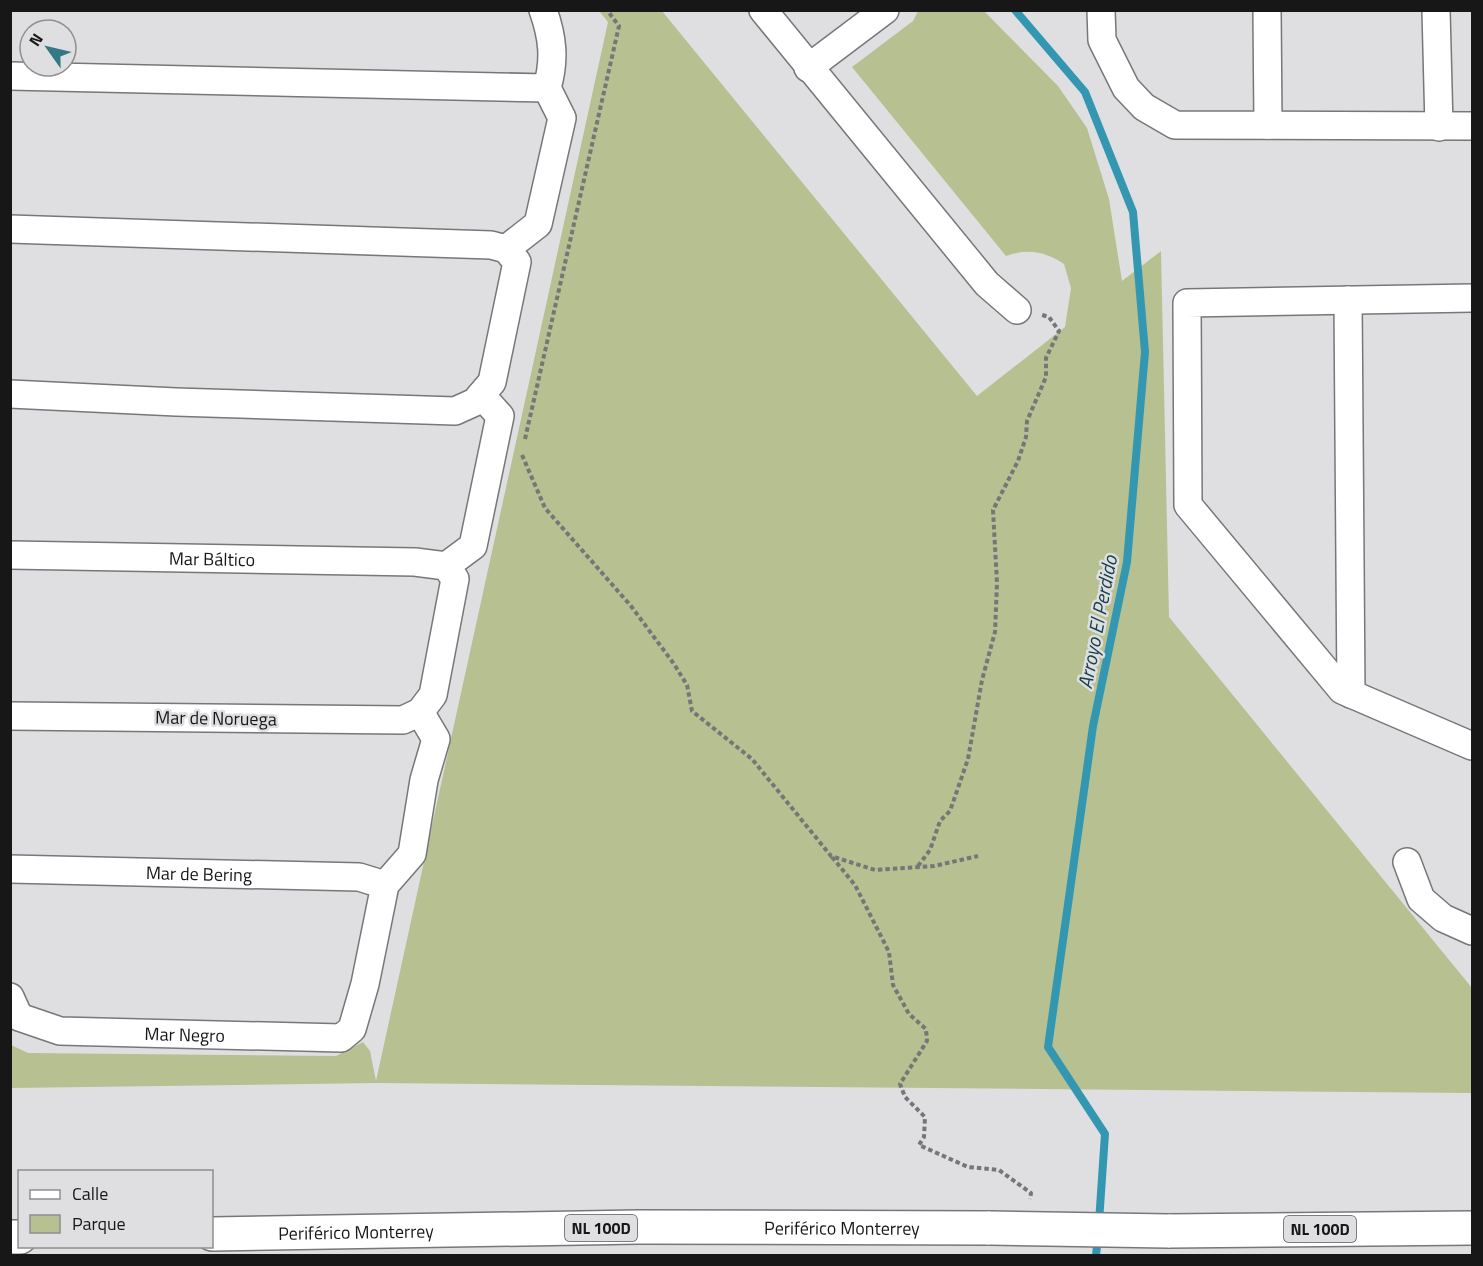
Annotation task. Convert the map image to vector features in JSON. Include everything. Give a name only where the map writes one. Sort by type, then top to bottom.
[{"type":"highway","name":"Periférico Monterrey","points":[[213,1234],[638,1227],[1168,1231],[1473,1228]]},
{"type":"street","points":[[506,249],[538,224],[562,118],[547,88],[553,69],[552,37],[543,10]]},
{"type":"street","points":[[763,10],[808,68],[987,284],[1017,310]]},
{"type":"street","points":[[808,68],[885,10]]},
{"type":"street","points":[[1101,10],[1102,40],[1126,88],[1144,108],[1174,125],[1473,126]]},
{"type":"street","points":[[1267,10],[1268,125]]},
{"type":"street","points":[[1436,10],[1439,127]]},
{"type":"street","points":[[10,76],[547,88]]},
{"type":"street","points":[[10,229],[491,245],[506,249],[517,262],[492,382],[475,402],[455,411],[10,394]]},
{"type":"street","points":[[1473,298],[1187,303],[1188,505],[1342,690],[1473,746]]},
{"type":"street","points":[[1348,300],[1352,694]]},
{"type":"street","points":[[385,885],[412,854],[424,780],[436,739],[420,712],[433,695],[455,579],[446,566],[473,546],[500,416],[481,395]]},
{"type":"street","name":"Mar Báltico","points":[[10,555],[416,562],[446,566]]},
{"type":"street","name":"Mar de Noruega","points":[[10,716],[403,720],[420,712]]},
{"type":"street","points":[[1407,862],[1421,899],[1443,918],[1473,931]]},
{"type":"street","name":"Mar de Bering","points":[[10,869],[359,877],[385,885]]},
{"type":"street","name":"Mar Negro","points":[[15,1007],[60,1031],[300,1039],[340,1038],[352,1029],[365,984],[385,885]]},
{"type":"path","points":[[607,10],[619,26],[521,458],[545,508],[631,606],[674,664],[687,684],[692,711],[752,759],[855,885],[889,952],[893,985],[909,1014],[926,1029],[927,1041],[900,1084],[906,1097],[925,1118],[924,1137],[919,1145],[968,1167],[999,1170],[1031,1193],[1026,1229]]},
{"type":"path","points":[[918,866],[930,850],[940,821],[950,811],[968,759],[982,680],[995,632],[997,583],[993,510],[1018,461],[1026,437],[1027,421],[1046,377],[1046,358],[1059,331],[1049,317],[1017,310]]},
{"type":"path","points":[[831,856],[875,870],[934,866],[978,856]]},
{"type":"green space","points":[[599,11],[662,11],[977,396],[1065,327],[1071,288],[1064,264],[1036,252],[1021,252],[1006,256],[852,67],[913,21],[918,11],[984,11],[1058,86],[1087,128],[1109,199],[1122,281],[1161,251],[1169,617],[1472,988],[1472,1093],[376,1083],[11,1088],[11,1045],[28,1053],[336,1056],[363,1042],[370,1051],[376,1081],[608,22]]},
{"type":"waterway","name":"Arroyo El Perdido","points":[[1015,10],[1085,92],[1133,212],[1145,352],[1127,562],[1093,726],[1048,1047],[1105,1134],[1099,1222]]},
{"type":"waterway","name":"Arroyo El Perdido","points":[[1096,1256],[1098,1235]]}]
